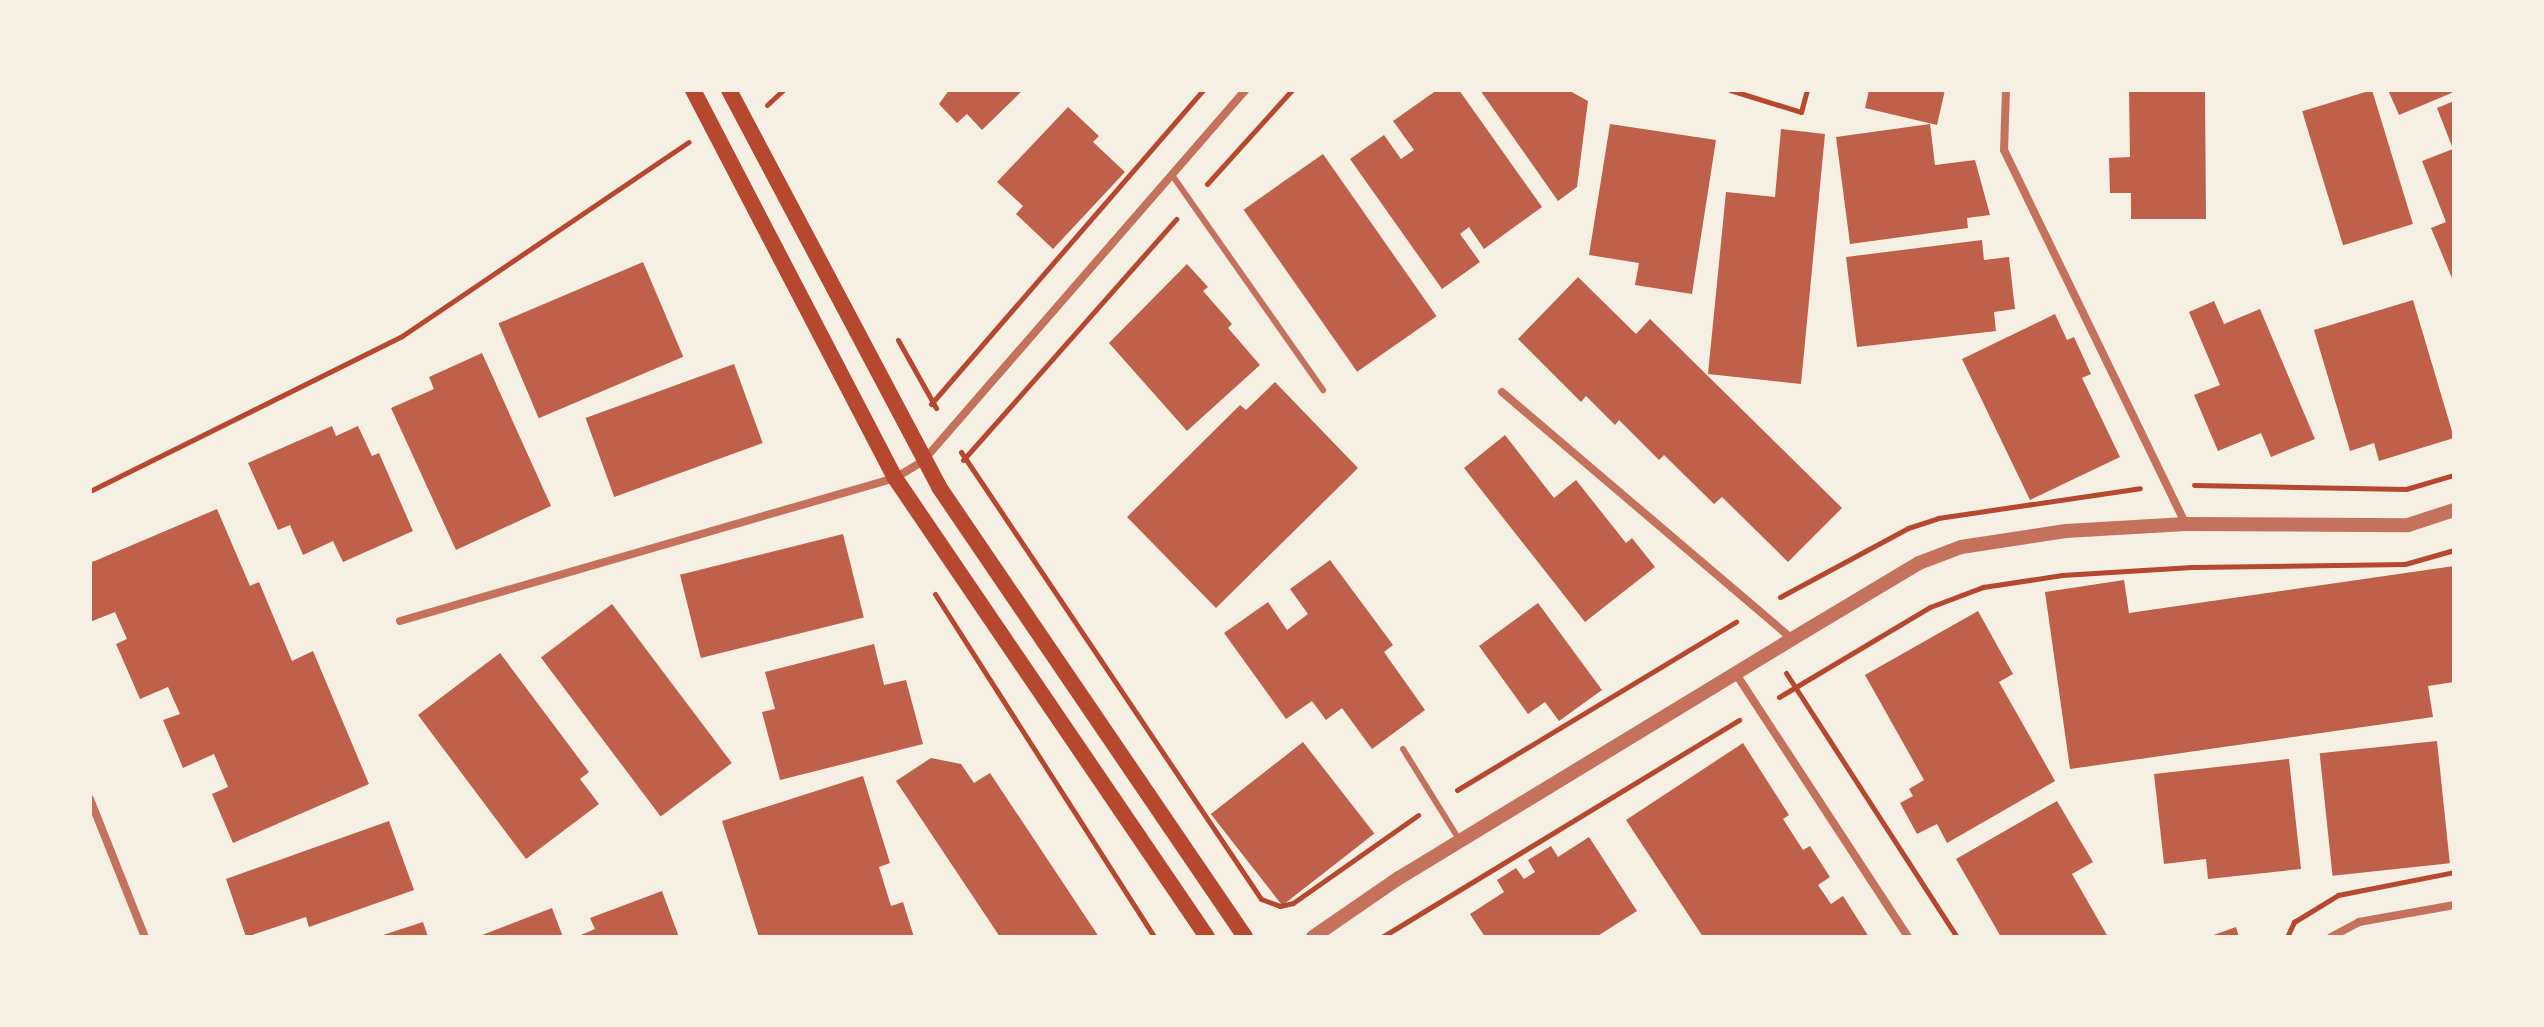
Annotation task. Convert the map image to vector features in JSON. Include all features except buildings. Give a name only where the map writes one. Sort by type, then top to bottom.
[{"type":"main road","points":[[693,90],[895,478],[1207,937]]},
{"type":"main road","points":[[729,90],[923,461],[1245,937]]},
{"type":"street","points":[[400,621],[895,478],[923,461],[1246,90]]},
{"type":"street","points":[[2006,90],[2004,150],[2186,524]]},
{"type":"street","points":[[1502,392],[1792,639]]},
{"type":"street","points":[[1313,937],[1460,841],[1738,677],[1792,639],[1919,563],[1961,547],[2066,531],[2186,524],[2408,525],[2454,510]]},
{"type":"street","points":[[1738,677],[1908,937]]},
{"type":"street","points":[[90,799],[145,937]]},
{"type":"street","points":[[2331,937],[2359,922],[2454,905]]},
{"type":"lane","points":[[1172,175],[1323,390]]},
{"type":"lane","points":[[1403,749],[1460,841]]},
{"type":"path","points":[[762,90],[774,114]]},
{"type":"path","points":[[769,104],[783,90]]},
{"type":"path","points":[[908,432],[1203,90]]},
{"type":"path","points":[[939,487],[1292,90]]},
{"type":"path","points":[[1730,90],[1801,112],[1807,90]]},
{"type":"path","points":[[90,491],[402,336],[688,142]]},
{"type":"path","points":[[896,335],[964,458],[1254,891],[1269,907],[1293,903]]},
{"type":"path","points":[[1382,937],[1930,607],[1983,587],[2177,568],[2405,564],[2454,550]]},
{"type":"path","points":[[1772,652],[1957,937]]}]
